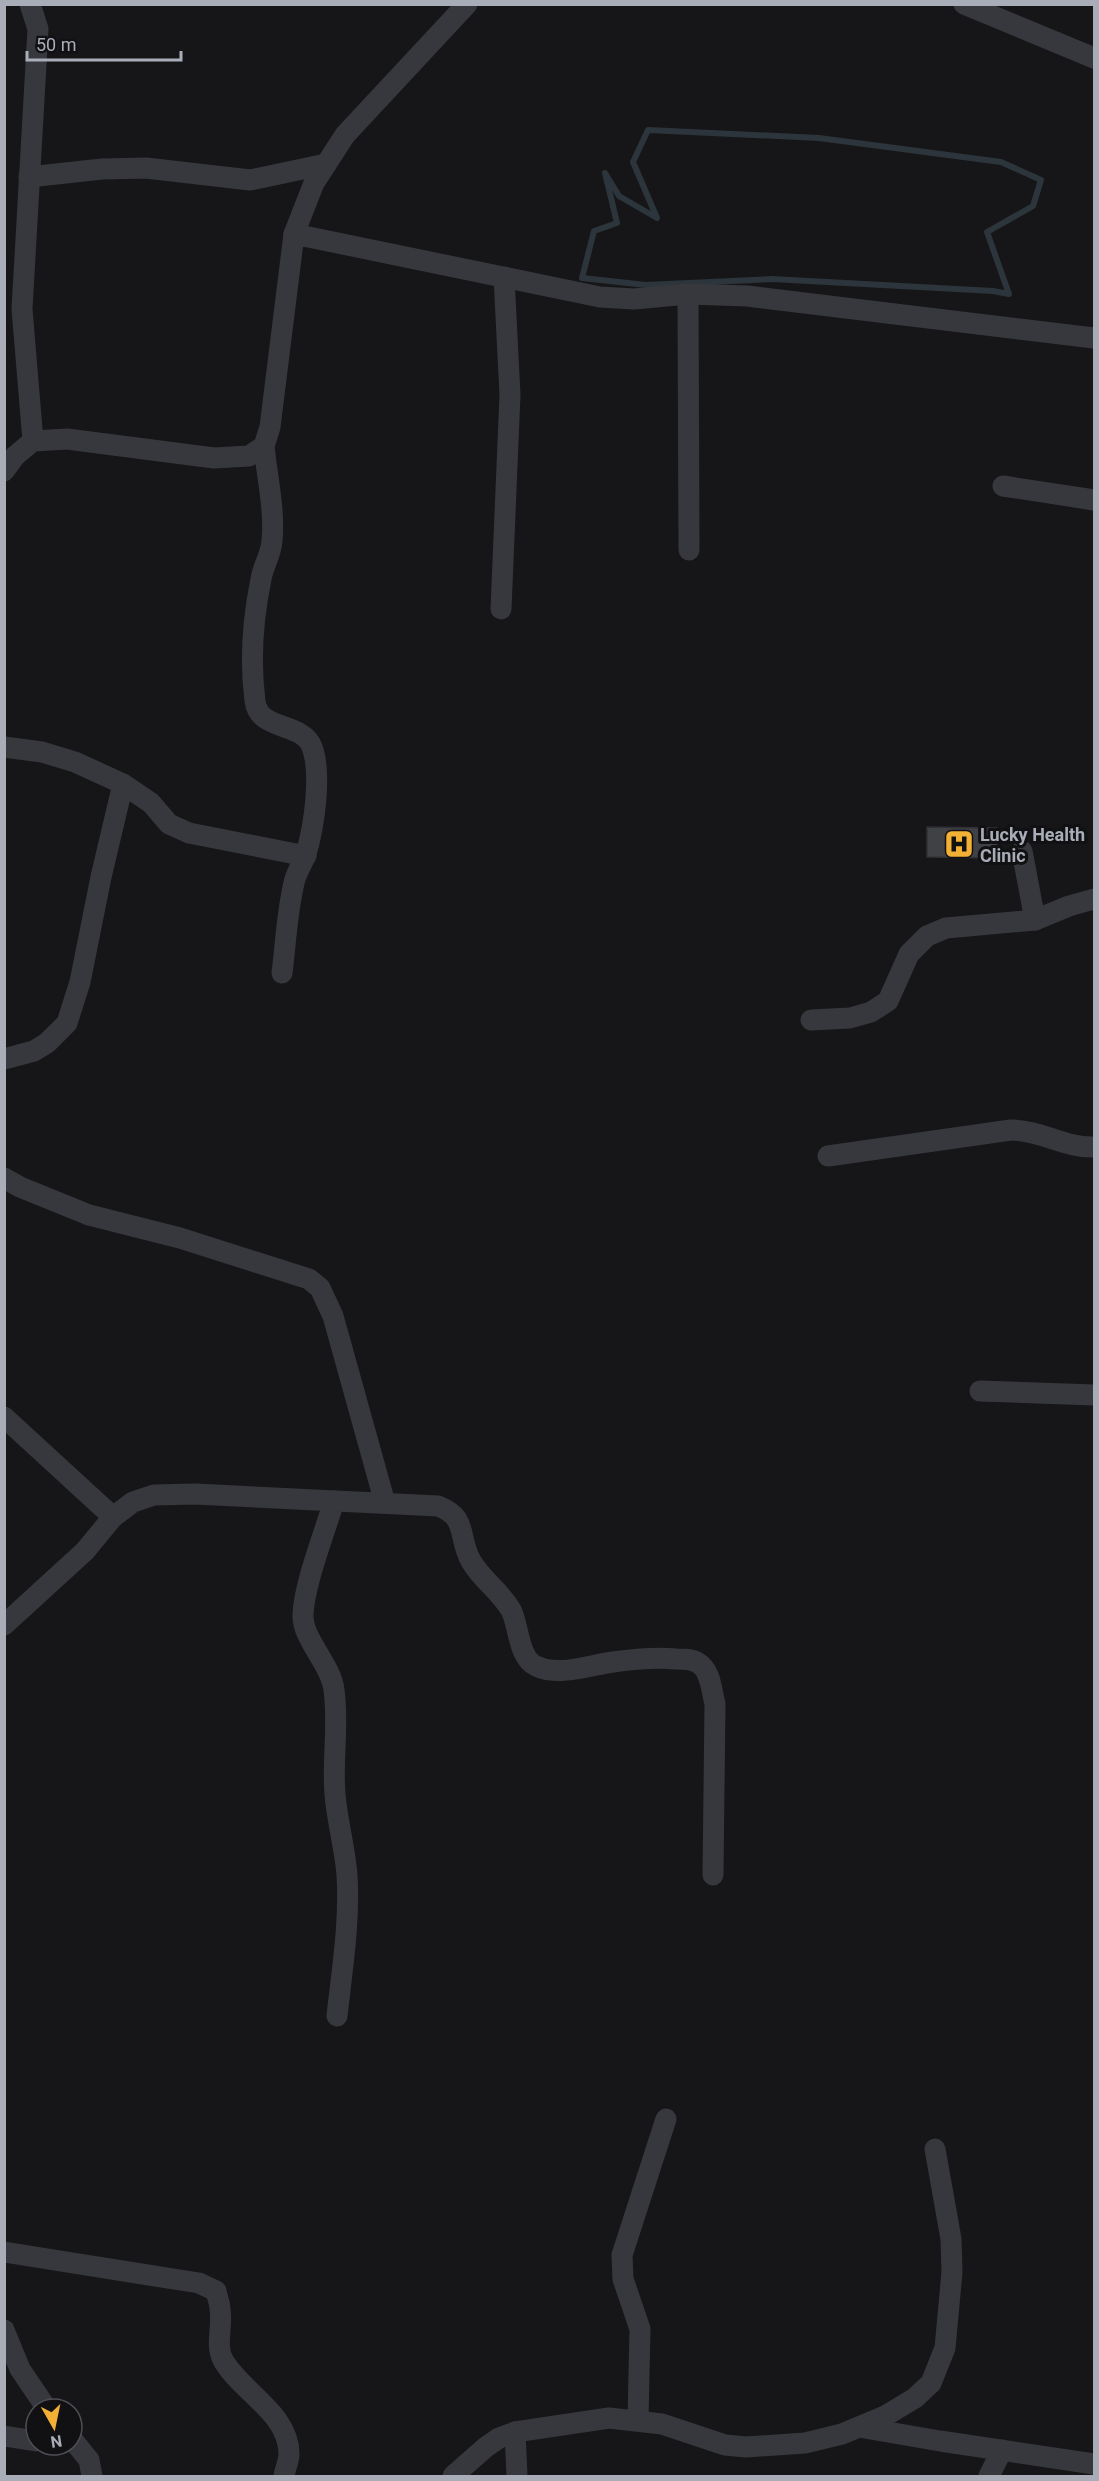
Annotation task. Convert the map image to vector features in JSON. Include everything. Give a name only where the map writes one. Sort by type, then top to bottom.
[{"type":"street","points":[[30,4],[38,29],[22,309],[33,441]]},
{"type":"street","points":[[282,973],[291,897],[296,877],[306,856],[316,810],[313,749],[309,741],[301,734],[264,719],[255,703],[252,646],[261,577],[270,555],[273,528],[264,446],[270,427],[294,234],[314,183],[345,135],[467,4]]},
{"type":"street","points":[[964,4],[1095,58]]},
{"type":"street","points":[[29,177],[102,169],[146,168],[250,180],[326,164]]},
{"type":"street","points":[[294,234],[600,297],[634,299],[688,294],[747,296],[1095,338]]},
{"type":"street","points":[[501,609],[510,395],[504,277]]},
{"type":"street","points":[[688,294],[689,550]]},
{"type":"street","points":[[4,471],[15,456],[33,441],[67,439],[214,458],[249,456],[264,446]]},
{"type":"street","points":[[1003,486],[1095,500]]},
{"type":"street","points":[[4,747],[42,752],[75,762],[123,784],[151,803],[169,824],[189,833],[306,856]]},
{"type":"street","points":[[4,1059],[34,1051],[67,1023],[80,982],[123,784]]},
{"type":"street","points":[[1022,851],[1035,920]]},
{"type":"street","points":[[811,1020],[850,1018],[871,1012],[888,1001],[909,954],[927,936],[946,928],[1035,920],[1069,906],[1095,899]]},
{"type":"street","points":[[828,1156],[1011,1130],[1032,1132],[1073,1145],[1095,1147]]},
{"type":"street","points":[[4,1178],[20,1187],[89,1215],[236,1255],[309,1279],[320,1288],[333,1316],[385,1503]]},
{"type":"street","points":[[980,1391],[1095,1395]]},
{"type":"street","points":[[4,1417],[113,1517]]},
{"type":"street","points":[[4,1625],[85,1551],[113,1517],[133,1502],[154,1495],[195,1494],[438,1506],[451,1511],[459,1522],[463,1544],[472,1563],[501,1594],[512,1612],[526,1656],[535,1666],[558,1671],[660,1658],[692,1660],[704,1667],[715,1704],[713,1875]]},
{"type":"street","points":[[334,1501],[302,1616],[306,1630],[326,1665],[334,1686],[337,1718],[334,1793],[347,1875],[347,1914],[337,2016]]},
{"type":"street","points":[[638,2420],[640,2329],[623,2279],[622,2255],[666,2119]]},
{"type":"street","points":[[453,2476],[486,2447],[514,2432],[609,2418],[662,2424],[725,2445],[805,2443],[842,2434],[885,2416],[915,2398],[931,2383],[945,2348],[952,2272],[951,2239],[935,2149]]},
{"type":"street","points":[[4,2252],[200,2283],[216,2291],[221,2311],[219,2340],[223,2359],[250,2392],[276,2418],[285,2435],[289,2453],[284,2476]]},
{"type":"street","points":[[4,2330],[20,2369],[39,2397]]},
{"type":"street","points":[[859,2427],[1095,2464]]},
{"type":"street","points":[[514,2432],[517,2476]]},
{"type":"street","points":[[4,2436],[24,2439]]},
{"type":"street","points":[[989,2476],[1002,2450]]},
{"type":"street","points":[[84,2456],[89,2460],[92,2476]]},
{"type":"building","points":[[927,827],[997,828],[997,858],[927,857]]},
{"type":"waterway","points":[[648,130],[819,138],[1001,162],[1041,180],[1033,206],[987,232],[1009,294],[993,291],[772,279],[646,285],[582,278],[594,231],[617,223],[605,173],[619,196],[657,218],[633,162],[648,130]]},
{"type":"place","name":"Lucky Health Clinic","points":[[959,844]]}]
